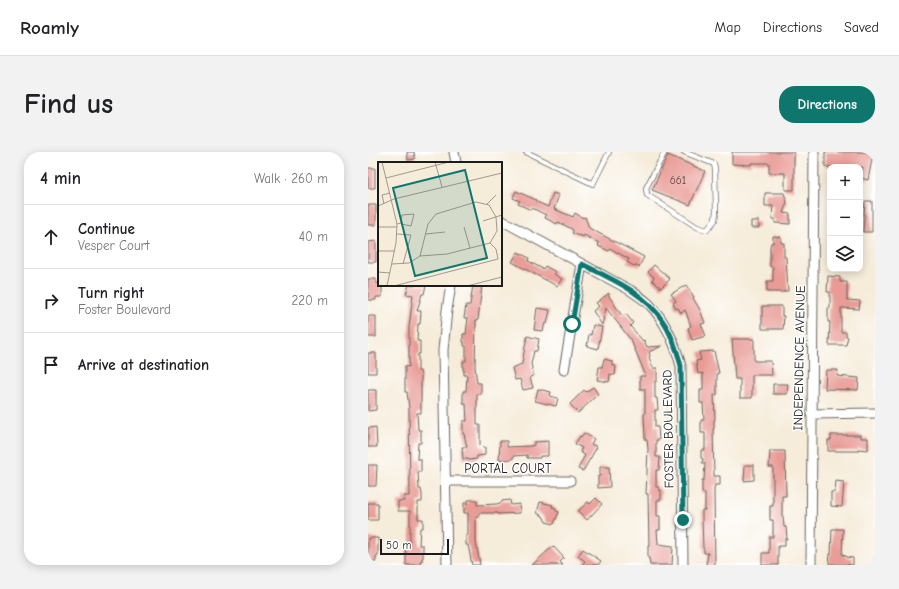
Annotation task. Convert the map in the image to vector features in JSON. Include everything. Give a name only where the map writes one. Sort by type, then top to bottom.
[{"type":"street","points":[[454,152],[456,162]]},
{"type":"street","name":"INDEPENDENCE AVENUE","points":[[811,565],[814,152]]},
{"type":"street","name":"FOSTER BOULEVARD","points":[[502,221],[630,290],[649,304],[663,320],[675,345],[681,366],[683,565]]},
{"type":"street","points":[[564,370],[582,264]]},
{"type":"street","points":[[447,565],[444,350],[447,310],[451,286]]},
{"type":"street","points":[[811,414],[875,413]]},
{"type":"street","name":"PORTAL COURT","points":[[446,482],[570,481]]},
{"type":"lane","points":[[526,152],[593,184],[609,152]]},
{"type":"lane","points":[[665,152],[646,188],[647,195],[702,230],[707,230],[714,222],[716,211],[714,164],[684,152]]},
{"type":"building","points":[[407,152],[414,152],[415,159],[408,160]]},
{"type":"building","points":[[732,152],[794,152],[794,190],[785,190],[785,173],[769,173],[769,163],[751,163],[751,165],[732,164]]},
{"type":"building","points":[[825,152],[875,152],[875,159],[872,159],[868,180],[863,179],[863,164],[827,164],[827,167],[825,167]]},
{"type":"building","points":[[668,155],[705,171],[690,205],[652,190]]},
{"type":"building","points":[[368,168],[375,168],[375,188],[368,188]]},
{"type":"building","points":[[516,191],[548,207],[553,193],[559,195],[554,209],[573,217],[575,213],[583,218],[585,217],[589,228],[644,257],[639,267],[627,262],[629,259],[611,249],[609,251],[598,246],[599,243],[584,235],[583,237],[572,233],[572,229],[558,222],[557,224],[545,218],[546,215],[532,208],[531,210],[518,204],[520,201],[513,198]]},
{"type":"building","points":[[765,193],[784,193],[787,202],[783,213],[790,214],[790,224],[775,223],[775,219],[772,219],[773,206],[765,206]]},
{"type":"building","points":[[865,201],[872,201],[872,232],[863,232]]},
{"type":"building","points":[[368,205],[376,205],[376,225],[368,225]]},
{"type":"building","points":[[751,221],[759,221],[759,228],[751,228]]},
{"type":"building","points":[[773,236],[781,237],[781,243],[784,243],[788,291],[784,292],[767,292],[767,281],[773,281],[773,267],[770,267],[770,247],[771,243],[773,243]]},
{"type":"building","points":[[376,241],[376,262],[368,262],[368,242]]},
{"type":"building","points":[[518,252],[529,258],[528,261],[543,269],[545,266],[556,272],[554,274],[562,279],[557,286],[512,262]]},
{"type":"building","points":[[654,265],[670,279],[661,288],[652,280],[654,277],[648,272]]},
{"type":"building","points":[[828,276],[840,277],[840,282],[847,282],[847,300],[860,301],[859,309],[841,308],[841,332],[846,332],[846,336],[848,337],[846,345],[829,345],[830,322],[828,322],[828,308],[830,308],[830,292],[827,292]]},
{"type":"building","points":[[368,279],[376,279],[378,286],[382,286],[382,297],[376,297],[376,300],[368,300]]},
{"type":"building","points":[[686,285],[694,297],[693,298],[705,323],[701,324],[706,336],[692,340],[688,328],[691,326],[685,310],[681,313],[678,308],[676,309],[673,303],[676,301],[671,294]]},
{"type":"building","points":[[409,286],[426,286],[417,311],[421,311],[420,324],[418,324],[417,341],[420,341],[418,371],[420,371],[421,375],[421,413],[417,413],[418,430],[421,430],[421,443],[418,443],[417,459],[421,459],[421,472],[418,472],[419,489],[421,489],[422,494],[422,502],[418,502],[418,519],[423,519],[423,526],[420,528],[419,545],[423,545],[423,558],[422,561],[420,561],[420,565],[406,565],[406,545],[410,545],[410,511],[398,511],[398,501],[404,501],[404,496],[409,496],[410,489],[409,408],[407,392],[405,392],[405,366],[409,367],[409,327],[413,295],[406,294]]},
{"type":"building","points":[[473,286],[482,286],[478,320],[476,320],[475,367],[477,383],[481,383],[481,394],[477,394],[477,425],[480,425],[480,445],[485,447],[485,455],[477,456],[477,459],[468,460],[463,459],[462,447],[467,447],[463,434],[463,421],[467,421],[466,404],[464,404],[463,400],[463,391],[466,391],[467,375],[464,375],[463,370],[463,361],[466,361],[466,346],[464,346],[463,342],[463,334],[466,334],[468,318],[464,318],[466,305],[470,305]]},
{"type":"building","points":[[609,293],[609,296],[622,316],[626,314],[633,323],[630,326],[643,341],[644,340],[647,347],[662,346],[649,352],[649,357],[653,368],[657,368],[655,398],[657,398],[658,410],[655,410],[655,427],[658,427],[659,440],[656,440],[656,457],[660,457],[659,470],[656,470],[656,487],[659,487],[659,490],[661,490],[661,500],[657,500],[657,516],[660,516],[660,530],[657,530],[658,544],[673,546],[672,565],[650,565],[648,558],[648,494],[646,494],[648,449],[647,440],[645,440],[645,389],[640,389],[640,376],[646,376],[631,340],[606,308],[602,325],[593,311],[599,306],[596,303]]},
{"type":"building","points":[[762,306],[782,306],[782,316],[784,316],[783,329],[762,329]]},
{"type":"building","points":[[537,308],[550,310],[547,324],[545,323],[543,331],[534,330]]},
{"type":"building","points":[[368,316],[376,316],[376,337],[368,337]]},
{"type":"building","points":[[593,325],[602,327],[598,349],[587,346],[589,334],[591,335]]},
{"type":"building","points":[[527,336],[539,339],[537,351],[534,351],[531,364],[534,376],[530,377],[533,388],[523,390],[520,379],[515,380],[512,368],[522,364]]},
{"type":"building","points":[[732,339],[754,339],[754,361],[771,361],[772,375],[752,375],[752,398],[740,398],[740,379],[735,379]]},
{"type":"building","points":[[714,351],[719,373],[717,373],[717,395],[714,395],[714,476],[720,476],[720,485],[715,485],[714,489],[715,565],[706,565],[708,553],[704,553],[703,548],[702,519],[702,510],[705,510],[705,493],[702,493],[702,480],[704,480],[705,463],[702,463],[703,459],[701,458],[701,450],[705,450],[705,433],[701,433],[701,420],[704,420],[703,403],[700,403],[700,390],[703,390],[703,373],[698,374],[696,361],[701,360],[699,352]]},
{"type":"building","points":[[368,353],[376,353],[376,373],[368,373]]},
{"type":"building","points":[[604,359],[612,361],[612,365],[616,366],[615,375],[610,374],[609,382],[597,380],[599,367],[602,367]]},
{"type":"building","points":[[826,370],[838,370],[837,376],[859,378],[858,390],[825,389]]},
{"type":"building","points":[[773,384],[788,384],[787,394],[773,394]]},
{"type":"building","points":[[593,387],[598,394],[578,413],[570,404],[584,390],[586,392]]},
{"type":"building","points":[[538,389],[551,392],[550,396],[558,398],[556,406],[535,401]]},
{"type":"building","points":[[368,390],[376,390],[376,410],[368,411]]},
{"type":"building","points":[[376,427],[377,447],[368,447],[368,428]]},
{"type":"building","points":[[584,433],[594,439],[591,444],[597,447],[583,471],[578,469],[585,455],[580,452],[582,448],[575,444]]},
{"type":"building","points":[[831,435],[861,435],[861,438],[868,438],[868,450],[858,449],[858,451],[828,451],[828,440],[831,440]]},
{"type":"building","points":[[500,441],[507,441],[507,447],[531,446],[534,445],[534,442],[548,441],[548,456],[540,456],[540,458],[527,458],[527,455],[513,456],[513,459],[499,460]]},
{"type":"building","points":[[770,451],[785,451],[786,496],[782,496],[782,516],[784,527],[786,527],[787,539],[785,539],[785,546],[778,546],[778,565],[762,565],[762,553],[769,553],[769,537],[773,537],[773,520],[770,520],[770,506],[773,506],[773,467],[769,467]]},
{"type":"building","points":[[368,465],[377,465],[376,486],[368,486]]},
{"type":"building","points":[[745,465],[754,465],[754,480],[744,481]]},
{"type":"building","points":[[600,467],[609,467],[610,487],[598,488]]},
{"type":"building","points":[[836,481],[844,482],[842,507],[831,506],[831,492],[835,492]]},
{"type":"building","points":[[596,498],[602,504],[587,520],[578,511],[588,502],[590,504]]},
{"type":"building","points":[[468,500],[477,500],[477,505],[497,504],[502,501],[510,500],[511,505],[519,504],[520,513],[479,513],[479,517],[476,517],[476,542],[480,565],[472,565],[468,545],[466,545],[466,535],[468,535],[468,513],[464,513],[464,503],[468,503]]},
{"type":"building","points":[[540,502],[553,505],[552,507],[556,508],[555,510],[559,512],[554,524],[546,522],[543,516],[537,513]]},
{"type":"building","points":[[368,503],[378,503],[378,520],[368,520]]},
{"type":"building","points":[[832,529],[843,529],[842,555],[853,558],[853,565],[829,564]]},
{"type":"building","points":[[368,538],[378,538],[378,556],[376,556],[376,561],[368,561]]},
{"type":"building","points":[[553,546],[564,558],[560,562],[563,565],[532,565]]},
{"type":"building","points":[[583,549],[601,561],[598,565],[582,565],[585,561],[578,556]]},
{"type":"route","points":[[572,324],[582,264],[630,290],[649,304],[663,320],[675,345],[681,366],[683,520]]}]
